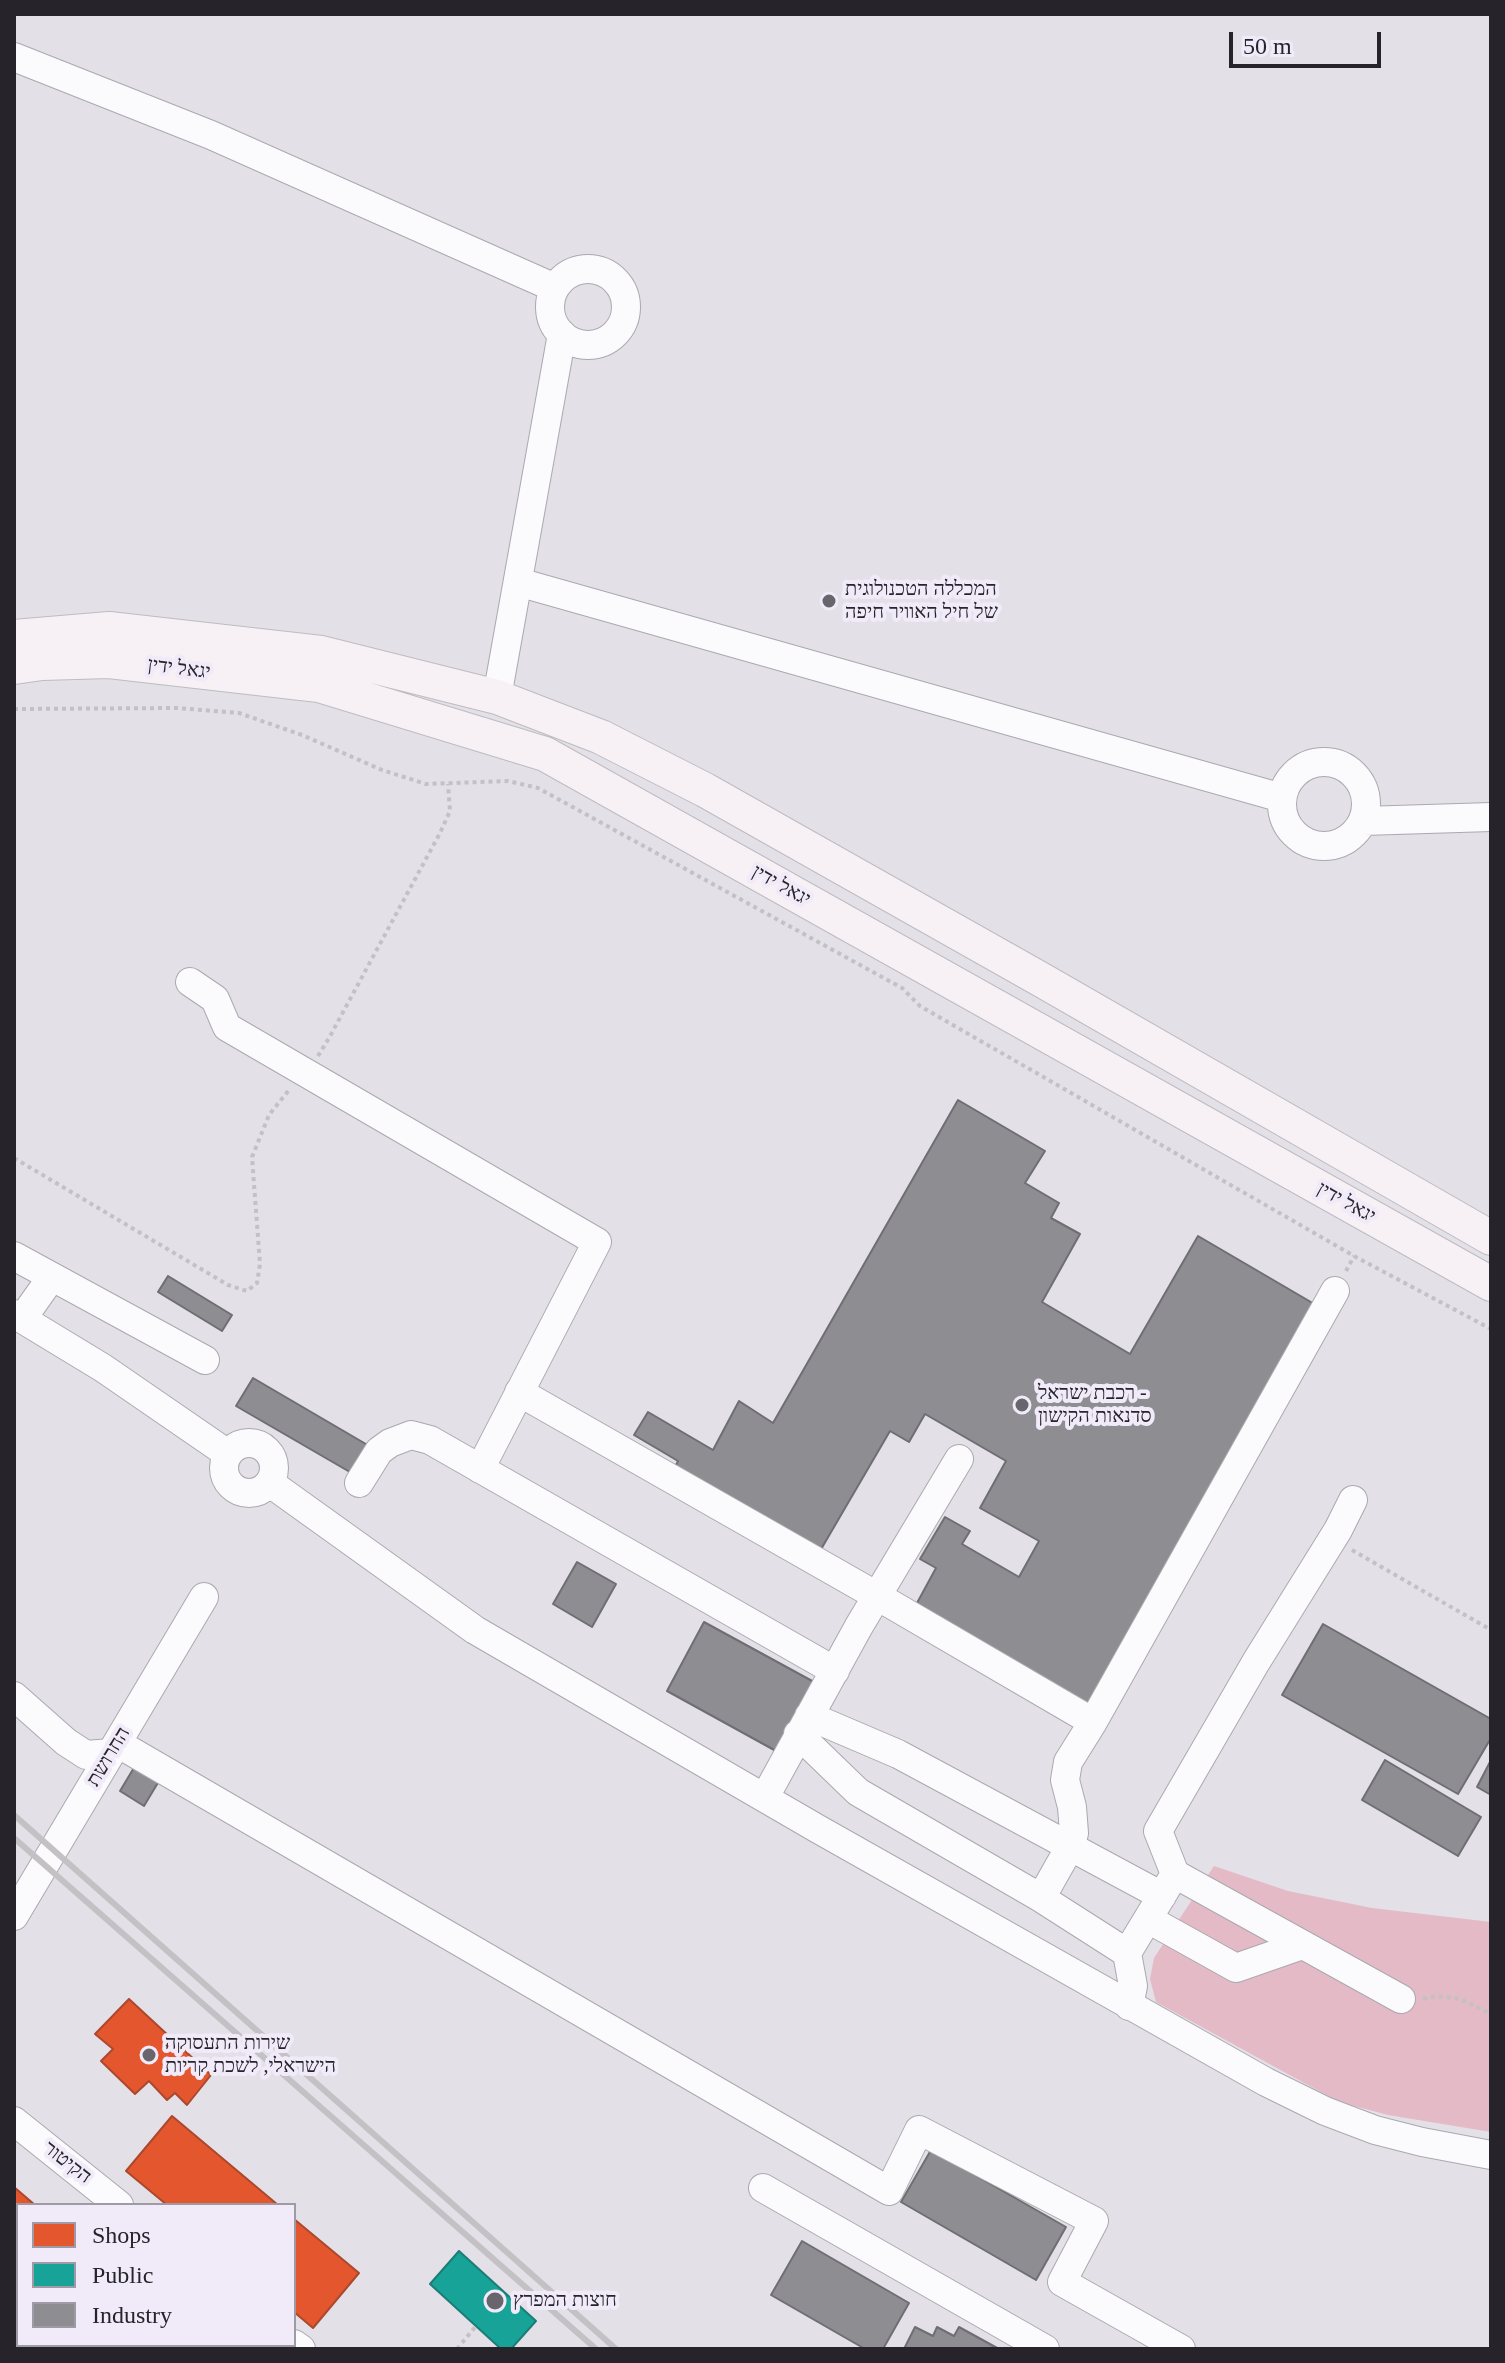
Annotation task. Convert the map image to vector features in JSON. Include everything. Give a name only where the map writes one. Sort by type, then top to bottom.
[{"type":"main road","name":"יגאל ידין","points":[[14,637],[109,629],[321,653],[497,697],[601,737],[705,790],[1491,1238]]},
{"type":"main road","name":"יגאל ידין","points":[[14,667],[109,661],[319,685],[545,754],[1491,1284]]},
{"type":"street","points":[[14,57],[211,135],[555,288]]},
{"type":"street","points":[[597,270],[618,283],[624,294],[624,319],[608,339],[597,344],[585,344],[562,334],[551,313],[555,288],[573,272],[597,270]]},
{"type":"street","points":[[497,697],[562,334]]},
{"type":"street","points":[[518,582],[1282,798]]},
{"type":"street","points":[[1321,762],[1335,763],[1348,769],[1358,780],[1366,807],[1363,821],[1356,832],[1333,846],[1319,846],[1306,843],[1295,835],[1282,811],[1282,798],[1295,774],[1307,766],[1321,762]]},
{"type":"street","points":[[1363,821],[1491,817]]},
{"type":"street","points":[[190,982],[215,999],[227,1027],[597,1242],[480,1469]]},
{"type":"street","points":[[14,1256],[205,1360]]},
{"type":"street","points":[[51,1278],[18,1316],[140,1393],[228,1454],[244,1444],[252,1443],[263,1448],[274,1463],[270,1483],[475,1630],[1129,2006],[1287,2093],[1342,2118],[1407,2138],[1491,2155]]},
{"type":"street","points":[[1041,1898],[1071,1845],[1074,1833],[1065,1780],[1068,1762],[1335,1291]]},
{"type":"street","points":[[519,1392],[1093,1722]]},
{"type":"street","points":[[359,1483],[379,1451],[390,1443],[411,1435],[430,1440],[835,1671]]},
{"type":"street","points":[[765,1797],[877,1596],[959,1459]]},
{"type":"street","points":[[1129,2006],[1133,1986],[1127,1953],[1161,1896],[1158,1831],[1353,1500]]},
{"type":"street","name":"החרושת","points":[[14,1916],[204,1597]]},
{"type":"street","points":[[14,1696],[66,1742],[86,1755],[114,1748]]},
{"type":"street","points":[[803,1725],[898,1754],[1161,1896],[1302,1945],[1401,1999]]},
{"type":"street","points":[[803,1725],[858,1792],[1041,1898],[1127,1953]]},
{"type":"street","points":[[82,1736],[114,1748],[889,2191],[919,2130],[1094,2221],[1062,2282],[1181,2349]]},
{"type":"street","points":[[1161,1896],[1236,1968],[1302,1945]]},
{"type":"street","name":"הקיטור","points":[[14,2121],[116,2203]]},
{"type":"street","points":[[763,2188],[1045,2349]]},
{"type":"path","points":[[14,709],[177,708],[239,713],[302,735],[382,770],[426,784],[508,781],[538,788],[902,988],[920,1006],[1354,1256],[1491,1329]]},
{"type":"path","points":[[14,1158],[228,1285],[247,1291],[257,1283],[260,1264],[252,1157],[269,1115],[329,1038],[440,833],[450,811],[448,784]]},
{"type":"path","points":[[1332,1538],[1491,1630]]},
{"type":"path","points":[[1401,1999],[1418,2000],[1437,1996],[1460,1999],[1491,2014]]},
{"type":"path","points":[[457,2349],[476,2326]]},
{"type":"shaded area","points":[[1214,1866],[1288,1891],[1372,1908],[1491,1922],[1491,2132],[1388,2115],[1339,2102],[1156,2002],[1150,1979],[1154,1958]]},
{"type":"building: Shops","name":"שירות התעסוקה הישראלי, לשכת קריות","points":[[129,1999],[211,2075],[187,2105],[175,2093],[167,2100],[149,2081],[135,2094],[101,2061],[113,2049],[95,2034]]},
{"type":"building: Shops","points":[[172,2116],[276,2203],[165,2203],[126,2171]]},
{"type":"building: Shops","points":[[14,2187],[33,2203],[16,2203],[16,2347],[204,2349],[14,2349]]},
{"type":"building: Shops","points":[[296,2221],[359,2273],[313,2328],[296,2314]]},
{"type":"building: Public","points":[[459,2251],[536,2321],[511,2349],[501,2349],[430,2284]]},
{"type":"building: Industry","name":"רכבת ישראל - סדנאות הקישון","points":[[958,1100],[1045,1151],[1025,1183],[1059,1203],[1051,1218],[1080,1234],[1042,1302],[1130,1354],[1198,1236],[1316,1305],[1090,1708],[917,1603],[936,1568],[920,1559],[945,1517],[970,1531],[962,1544],[1019,1577],[1039,1541],[980,1508],[1006,1461],[925,1414],[909,1442],[890,1431],[820,1551],[674,1469],[678,1461],[634,1435],[648,1412],[713,1450],[739,1401],[773,1423]]},
{"type":"building: Industry","points":[[168,1276],[232,1315],[222,1331],[158,1292]]},
{"type":"building: Industry","points":[[253,1378],[371,1447],[355,1475],[236,1406]]},
{"type":"building: Industry","points":[[577,1562],[616,1584],[592,1627],[553,1604]]},
{"type":"building: Industry","points":[[704,1622],[814,1682],[776,1751],[667,1691]]},
{"type":"building: Industry","points":[[1323,1624],[1491,1719],[1491,1738],[1458,1794],[1282,1695]]},
{"type":"building: Industry","points":[[1385,1760],[1481,1817],[1458,1856],[1362,1800]]},
{"type":"building: Industry","points":[[1491,1760],[1491,1795],[1477,1787]]},
{"type":"building: Industry","points":[[138,1761],[162,1776],[144,1806],[120,1791]]},
{"type":"building: Industry","points":[[931,2150],[1066,2227],[1036,2280],[901,2202]]},
{"type":"building: Industry","points":[[802,2241],[909,2303],[883,2349],[865,2349],[771,2295]]},
{"type":"building: Industry","points":[[915,2327],[933,2336],[937,2327],[954,2336],[959,2327],[999,2349],[904,2349]]},
{"type":"railway","points":[[14,1815],[616,2349]]},
{"type":"railway","points":[[14,1838],[596,2349]]},
{"type":"place","name":"המכללה הטכנולוגית של חיל האוויר חיפה","points":[[829,601]]},
{"type":"place","name":"רכבת ישראל - סדנאות הקישון","points":[[1022,1405]]},
{"type":"place","name":"שירות התעסוקה הישראלי, לשכת קריות","points":[[149,2055]]},
{"type":"place","name":"חוצות המפרץ","points":[[495,2301]]}]
